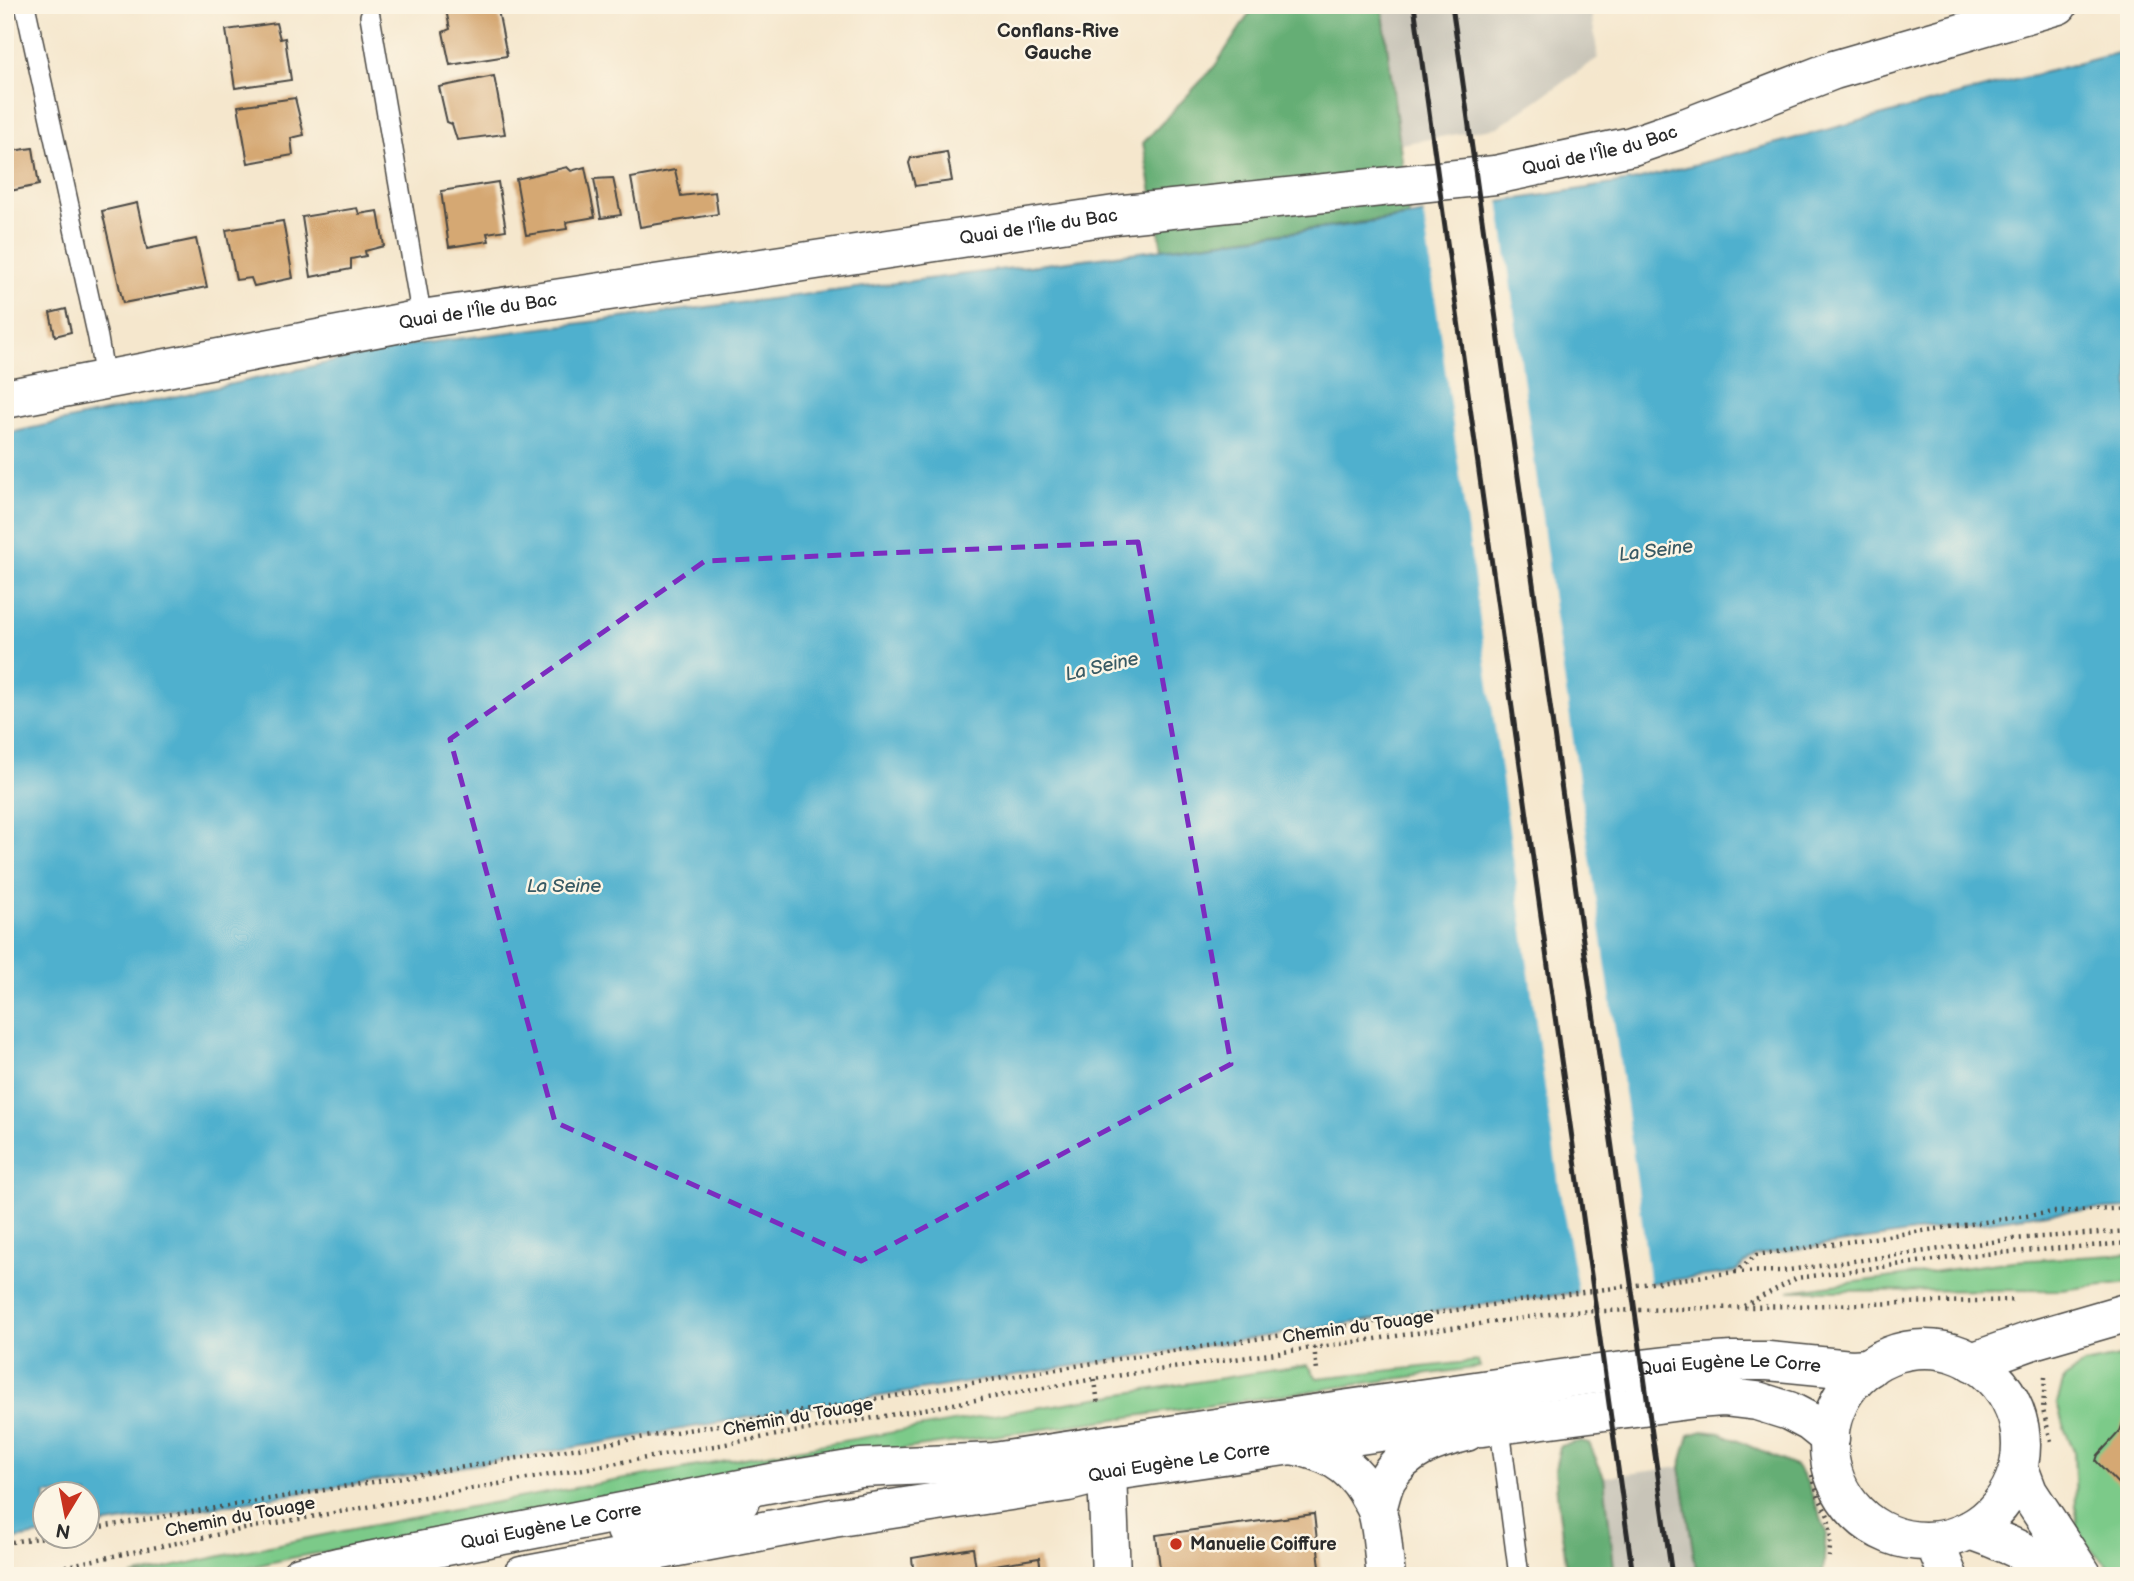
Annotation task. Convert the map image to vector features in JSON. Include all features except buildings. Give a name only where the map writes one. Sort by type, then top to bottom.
[{"type":"main road","name":"Quai de l'Île du Bac","points":[[5,399],[422,319],[1115,215],[1495,175],[1632,146],[1834,71],[2058,5]]},
{"type":"main road","points":[[1972,1362],[2129,1312]]},
{"type":"main road","points":[[1929,1349],[1947,1352],[1972,1362],[1997,1381],[2017,1416],[2021,1437],[2019,1468],[2003,1502],[1988,1518],[1952,1535],[1912,1540],[1871,1525],[1848,1503],[1836,1480],[1830,1455],[1830,1438],[1833,1419],[1840,1402],[1855,1379],[1893,1355],[1910,1350],[1929,1349]]},
{"type":"main road","name":"Quai Eugène Le Corre","points":[[300,1576],[801,1478],[889,1465],[994,1462],[1582,1376],[1732,1360],[1869,1368]]},
{"type":"main road","name":"Quai Eugène Le Corre","points":[[522,1576],[833,1518],[1068,1482],[1107,1472],[1387,1432],[1492,1426],[1696,1399],[1733,1397],[1757,1401],[1789,1411],[1810,1422],[1830,1438]]},
{"type":"main road","points":[[1377,1510],[1386,1481],[1408,1456],[1439,1440],[1492,1426]]},
{"type":"main road","points":[[1292,1445],[1318,1450],[1338,1460],[1361,1482],[1377,1510],[1390,1569]]},
{"type":"main road","points":[[2019,1468],[2028,1492],[2083,1576]]},
{"type":"main road","points":[[1107,1472],[1111,1576]]},
{"type":"main road","name":"Quai Eugène Le Corre","points":[[395,1576],[407,1571],[692,1518],[801,1478]]},
{"type":"main road","points":[[1948,1576],[1952,1535]]},
{"type":"main road","points":[[1952,1535],[2017,1548],[2069,1576]]},
{"type":"lane","points":[[25,5],[95,325],[104,379]]},
{"type":"lane","points":[[370,16],[422,319]]},
{"type":"lane","points":[[1459,1395],[1486,1405],[1499,1419],[1492,1426],[1519,1576]]},
{"type":"path","points":[[1735,1272],[1756,1255],[2054,1212],[2129,1208]]},
{"type":"path","points":[[102,1528],[1124,1358],[1735,1272],[1782,1271],[2013,1239],[2129,1231]]},
{"type":"path","points":[[1743,1306],[1797,1278],[1972,1255],[2129,1243]]},
{"type":"path","name":"Chemin du Touage","points":[[17,1576],[254,1527],[1095,1379],[1588,1310],[2029,1300]]},
{"type":"path","points":[[2047,1336],[2043,1410],[2053,1449]]},
{"type":"path","points":[[1095,1379],[1099,1416]]},
{"type":"path","points":[[1811,1472],[1828,1516],[1831,1538],[1829,1558]]},
{"type":"path","points":[[5,1543],[32,1538]]},
{"type":"highlighted area","points":[[1138,542],[1231,1064],[861,1261],[555,1122],[450,739],[705,561]]},
{"type":"shaded area","points":[[1382,5],[1590,5],[1598,58],[1498,127],[1400,144]]},
{"type":"shaded area","points":[[1680,1467],[1697,1576],[1615,1576],[1604,1477]]},
{"type":"green space","points":[[1255,5],[1382,5],[1409,216],[1162,249],[1143,143],[1215,66]]},
{"type":"green space","points":[[2129,1254],[2129,1282],[2061,1290],[1789,1291],[2013,1261]]},
{"type":"green space","points":[[2129,1355],[2129,1576],[2119,1576],[2077,1536],[2074,1450],[2057,1403],[2064,1379],[2084,1364]]},
{"type":"green space","points":[[1478,1361],[1480,1367],[862,1455],[291,1558],[211,1576],[132,1576],[488,1503],[1157,1388],[1308,1365],[1317,1378]]},
{"type":"green space","points":[[1703,1431],[1720,1433],[1795,1466],[1807,1482],[1826,1531],[1823,1576],[1697,1576],[1680,1467],[1689,1435]]},
{"type":"green space","points":[[1581,1441],[1589,1443],[1604,1477],[1615,1576],[1568,1576],[1555,1469],[1560,1446]]},
{"type":"water","name":"La Seine","points":[[2129,50],[2129,1208],[2054,1212],[1756,1255],[1735,1272],[1404,1315],[1151,1354],[798,1409],[102,1525],[102,1480],[32,1480],[32,1536],[5,1541],[5,434],[409,345],[1375,222],[1637,180]]},
{"type":"pier","points":[[1499,199],[1650,1287],[1579,1296],[1546,1095],[1423,210]]},
{"type":"railway","points":[[1414,5],[1633,1576]]},
{"type":"railway","points":[[1452,5],[1672,1576]]},
{"type":"place","name":"Manuelie Coiffure","points":[[1176,1544]]},
{"type":"district","name":"Conflans-Rive Gauche","points":[[1058,42]]}]
